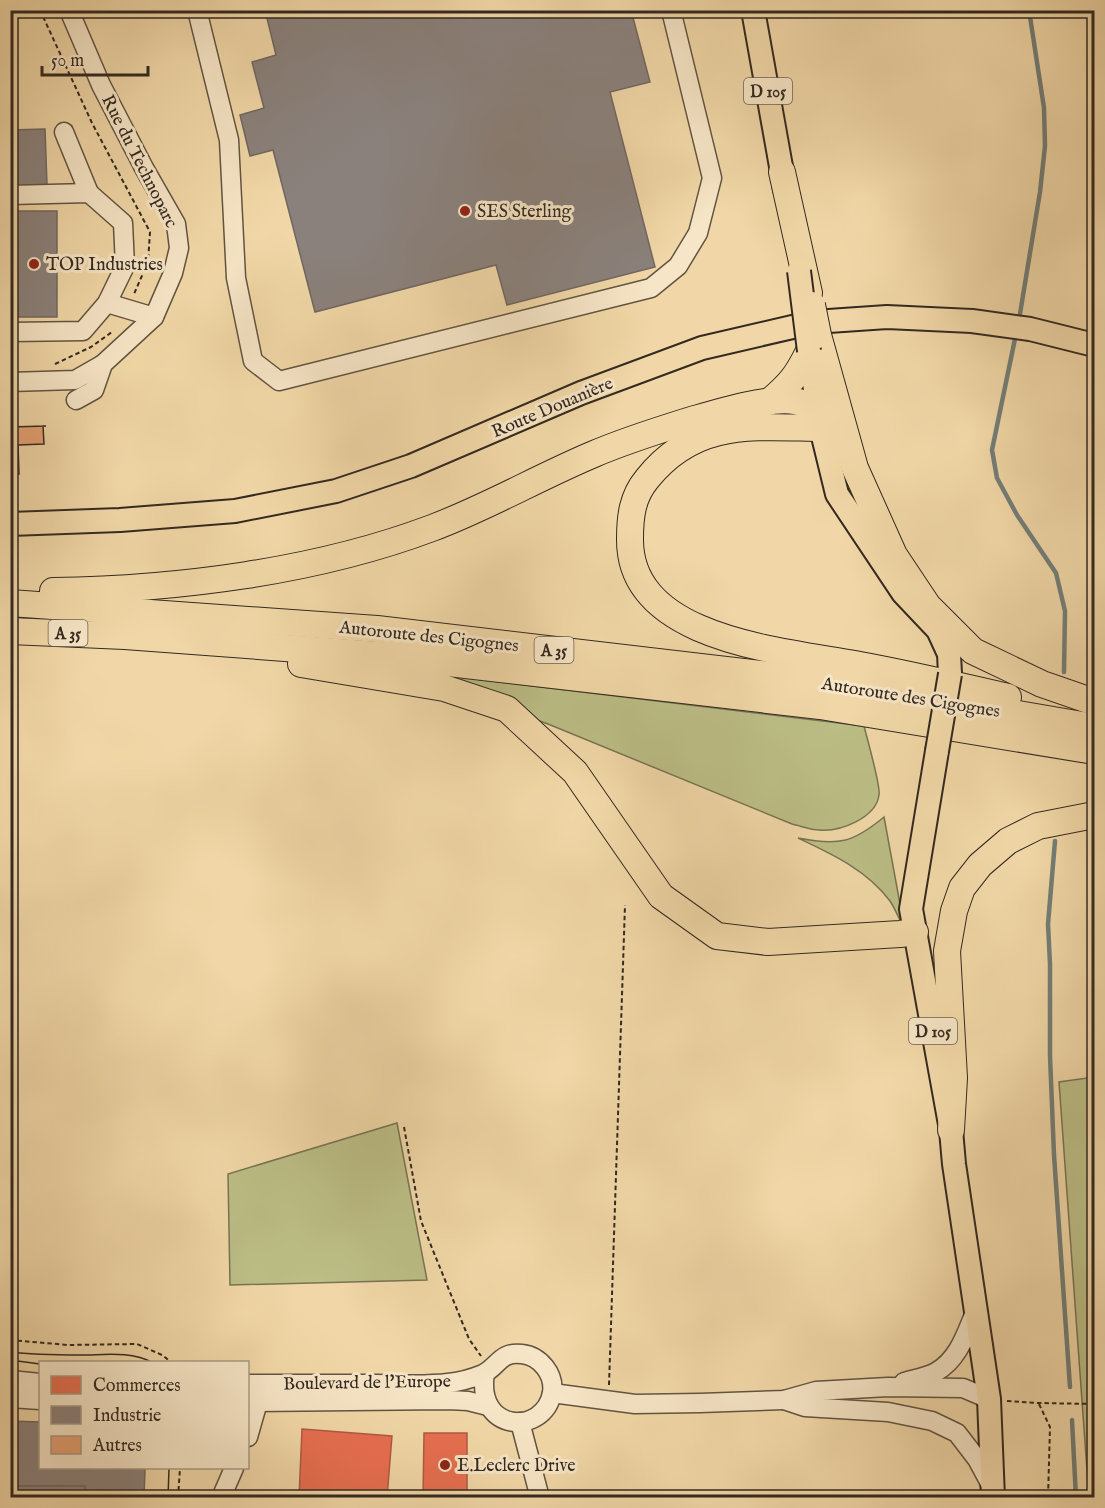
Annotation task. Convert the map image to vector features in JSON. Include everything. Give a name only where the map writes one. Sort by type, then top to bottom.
[{"type":"highway","points":[[782,172],[812,305],[813,343],[855,468],[894,555],[928,606],[973,651],[1042,684],[1095,702]]},
{"type":"highway","points":[[769,402],[791,383],[813,343]]},
{"type":"highway","points":[[10,592],[121,590],[205,581],[316,562],[378,546],[461,516],[500,500],[593,454],[638,437],[709,415],[769,402],[794,401],[809,405],[820,420],[726,429],[704,435],[674,451],[657,466],[642,485],[632,507],[630,543],[633,561],[645,589],[657,603],[693,626],[741,642],[905,673],[1095,717]]},
{"type":"highway","name":"Autoroute des Cigognes","points":[[10,603],[377,629],[822,681],[1095,727]]},
{"type":"highway","name":"Autoroute des Cigognes","points":[[10,631],[125,636],[379,655],[820,706],[1095,751]]},
{"type":"highway","points":[[125,636],[162,652],[306,665],[444,688],[507,709],[575,772],[661,896],[717,936],[768,942],[900,934],[913,920]]},
{"type":"highway","points":[[951,1130],[954,1078],[947,951],[954,911],[962,888],[980,865],[1008,842],[1038,826],[1095,816]]},
{"type":"main road","name":"D 105","points":[[753,10],[813,343],[820,420],[837,494],[903,592],[938,630],[950,654],[950,674],[913,920],[951,1130],[989,1399],[993,1493]]},
{"type":"main road","name":"Route Douanière","points":[[10,524],[120,520],[235,511],[336,491],[411,466],[581,393],[702,348],[814,322],[887,317],[972,321],[1030,329],[1095,345]]},
{"type":"street","name":"Rue du Technoparc","points":[[10,382],[75,380],[103,364],[154,317],[173,273],[179,248],[176,224],[101,85],[69,10]]},
{"type":"street","points":[[197,10],[229,140],[236,278],[253,361],[279,381],[651,288],[678,266],[698,233],[712,178],[671,10]]},
{"type":"street","points":[[10,332],[83,331],[107,303],[125,266],[123,223],[89,193],[64,132]]},
{"type":"street","points":[[10,195],[89,193]]},
{"type":"street","points":[[107,303],[154,317]]},
{"type":"street","name":"Rue du Technoparc","points":[[76,400],[94,390],[103,364]]},
{"type":"street","points":[[888,1388],[935,1373],[950,1362],[960,1347],[976,1310]]},
{"type":"street","points":[[249,1430],[253,1402],[468,1401],[488,1406],[501,1418],[520,1422],[530,1420],[540,1414],[548,1405],[552,1384],[548,1371],[533,1357],[522,1354],[510,1354],[499,1359],[487,1371],[483,1389],[488,1406]]},
{"type":"street","name":"Boulevard de l'Europe","points":[[249,1384],[447,1383],[487,1371]]},
{"type":"street","points":[[10,1380],[39,1383]]},
{"type":"street","points":[[552,1393],[608,1402],[689,1404],[784,1400],[816,1391],[963,1388],[989,1399]]},
{"type":"street","points":[[10,1398],[39,1400]]},
{"type":"street","points":[[784,1400],[805,1407],[888,1412],[932,1420],[957,1433],[977,1459],[993,1493]]},
{"type":"street","points":[[520,1422],[540,1497]]},
{"type":"street","points":[[221,1497],[233,1469]]},
{"type":"path","points":[[608,1402],[625,905]]},
{"type":"path","points":[[404,1128],[421,1221],[470,1339],[487,1371]]},
{"type":"path","points":[[10,1340],[68,1345],[137,1344],[170,1361]]},
{"type":"path","points":[[989,1399],[1095,1404]]},
{"type":"path","points":[[1038,1403],[1050,1427],[1048,1497]]},
{"type":"path","points":[[178,1497],[180,1469]]},
{"type":"green space","points":[[376,667],[864,726],[879,795],[871,810],[856,822],[837,829],[809,829],[548,724],[454,690]]},
{"type":"green space","points":[[884,817],[905,931],[890,901],[871,880],[836,857],[798,838],[824,842],[844,840],[863,832]]},
{"type":"green space","points":[[1094,1077],[1094,1497],[1089,1498],[1059,1082]]},
{"type":"green space","points":[[397,1123],[427,1280],[230,1285],[228,1174]]},
{"type":"building: Commerces","points":[[302,1429],[392,1436],[387,1498],[299,1498]]},
{"type":"building: Commerces","name":"E.Leclerc Drive","points":[[424,1433],[467,1433],[467,1498],[423,1498]]},
{"type":"building: Industrie","name":"SES Sterling","points":[[265,10],[631,10],[650,82],[610,92],[655,267],[507,305],[496,265],[315,312],[273,150],[250,156],[240,115],[264,108],[252,62],[276,55]]},
{"type":"building: Industrie","points":[[45,129],[47,185],[10,186],[10,130]]},
{"type":"building: Industrie","name":"TOP Industries","points":[[10,211],[57,211],[57,317],[10,317]]},
{"type":"building: Industrie","points":[[10,1421],[39,1422],[39,1469],[145,1469],[144,1498],[85,1498],[85,1486],[10,1486]]},
{"type":"building: Industrie","points":[[10,1486],[85,1486],[85,1498],[10,1498]]},
{"type":"building: Autres","points":[[43,426],[44,444],[18,445],[19,474],[10,474],[10,427]]},
{"type":"waterway","points":[[1019,320],[1040,192],[1045,146],[1044,108],[1029,10]]},
{"type":"waterway","points":[[1016,334],[992,450],[997,478],[1017,515],[1056,573],[1065,611],[1064,672]]},
{"type":"waterway","points":[[1055,841],[1048,924],[1050,1056],[1054,1155],[1070,1387]]},
{"type":"waterway","points":[[1072,1420],[1076,1498]]},
{"type":"tram line","points":[[10,1352],[46,1355],[126,1355],[148,1361]]},
{"type":"tram line","points":[[10,1360],[39,1364]]},
{"type":"tram line","points":[[168,1498],[169,1469]]},
{"type":"place","name":"SES Sterling","points":[[465,211]]},
{"type":"place","name":"TOP Industries","points":[[34,264]]},
{"type":"place","name":"E.Leclerc Drive","points":[[445,1465]]}]
